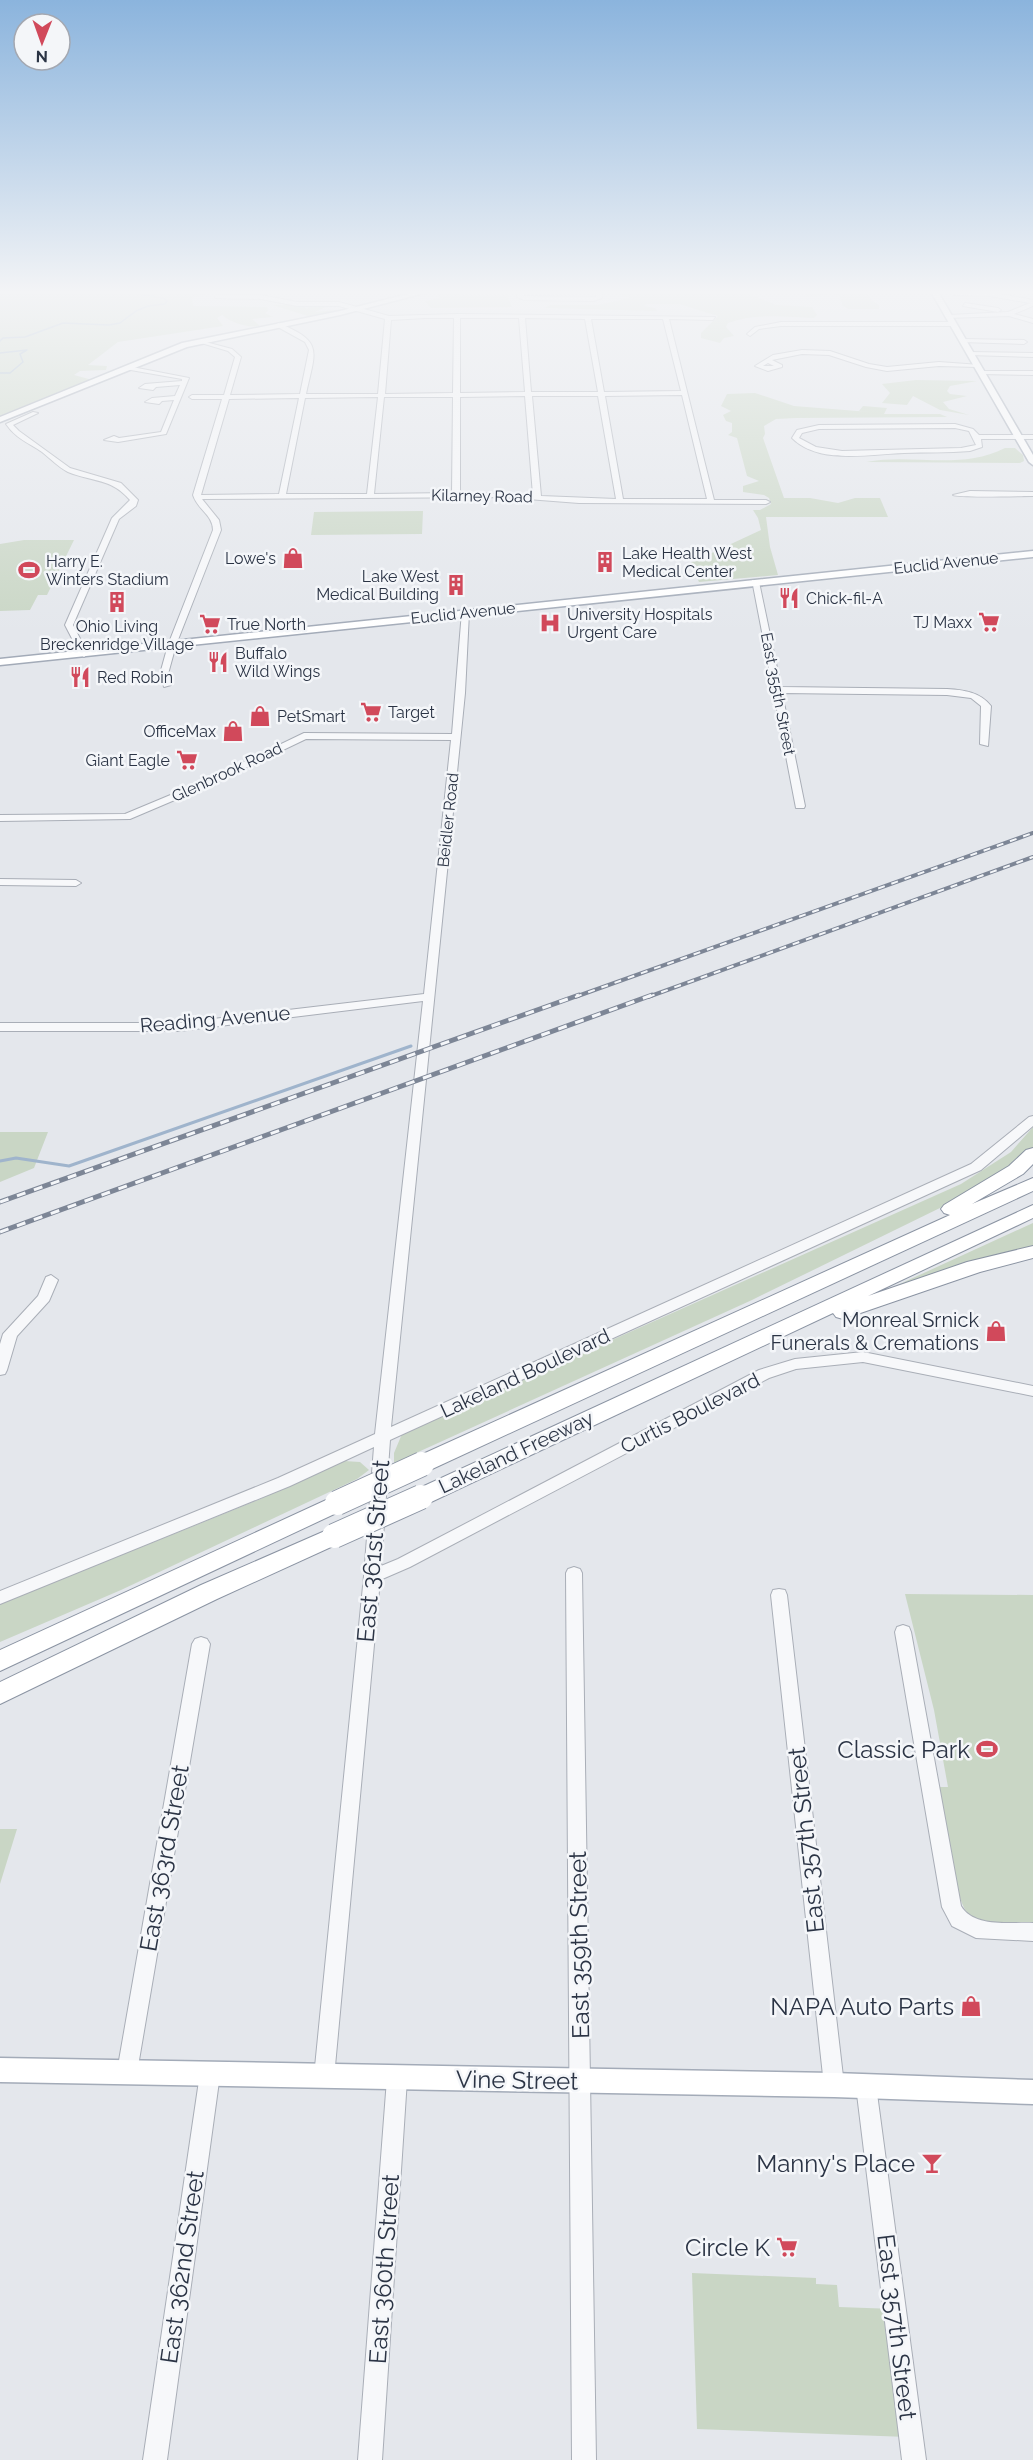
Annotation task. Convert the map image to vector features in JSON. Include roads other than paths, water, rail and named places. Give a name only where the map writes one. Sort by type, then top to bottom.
[{"type":"highway","points":[[649,1361],[690,1336],[919,1227],[1016,1170],[1033,1154]]},
{"type":"highway","name":"Lakeland Freeway","points":[[0,1661],[337,1503],[1033,1184]]},
{"type":"highway","name":"Lakeland Freeway","points":[[0,1694],[209,1592],[420,1497],[1033,1211]]},
{"type":"highway","points":[[706,1364],[855,1308],[974,1267],[1033,1252]]},
{"type":"highway","points":[[0,1650],[72,1618],[157,1587]]},
{"type":"highway","points":[[0,1707],[96,1648]]},
{"type":"main road","points":[[0,420],[39,405]]},
{"type":"main road","points":[[998,405],[1033,462]]},
{"type":"main road","name":"Euclid Avenue","points":[[0,662],[1033,554]]},
{"type":"main road","name":"Vine Street","points":[[0,2070],[397,2079],[834,2085],[1033,2092]]},
{"type":"street","points":[[118,440],[164,433],[175,405]]},
{"type":"street","points":[[167,685],[164,674],[172,645],[217,530],[218,524],[214,517],[201,506],[197,497],[224,405]]},
{"type":"street","points":[[282,496],[301,405]]},
{"type":"street","points":[[370,495],[381,405]]},
{"type":"street","points":[[456,495],[457,405]]},
{"type":"street","points":[[530,405],[537,497]]},
{"type":"street","points":[[603,405],[620,501]]},
{"type":"street","points":[[687,405],[711,502]]},
{"type":"street","points":[[24,411],[35,413],[9,424],[14,432],[48,453],[58,464],[68,469],[114,481],[134,500],[133,504],[116,518],[69,625],[70,631],[80,643],[84,654]]},
{"type":"street","points":[[955,426],[971,430],[978,437],[980,446],[970,449],[876,452],[821,450],[802,446],[795,438],[795,434],[806,428],[871,432],[901,427],[955,426]]},
{"type":"street","points":[[901,427],[912,435]]},
{"type":"street","points":[[978,437],[1033,437]]},
{"type":"street","points":[[871,444],[876,452]]},
{"type":"street","points":[[957,495],[970,493],[1033,494]]},
{"type":"street","name":"Kilarney Road","points":[[197,497],[456,495],[620,501],[766,502]]},
{"type":"street","name":"East 355th Street","points":[[755,582],[800,806]]},
{"type":"street","name":"Beidler Road","points":[[427,1026],[456,737],[465,613]]},
{"type":"street","points":[[777,690],[947,692],[970,695],[978,698],[986,706],[985,744]]},
{"type":"street","name":"Glenbrook Road","points":[[0,818],[126,817],[207,783],[304,736],[456,737]]},
{"type":"street","points":[[0,882],[76,883]]},
{"type":"street","name":"Reading Avenue","points":[[0,1027],[179,1027],[430,997]]},
{"type":"street","name":"East 361st Street","points":[[324,2077],[372,1576],[382,1438],[427,1026]]},
{"type":"street","name":"Lakeland Boulevard","points":[[0,1598],[175,1528],[382,1438],[976,1167],[1033,1120]]},
{"type":"street","points":[[0,1370],[10,1334],[44,1298],[51,1280]]},
{"type":"street","name":"Curtis Boulevard","points":[[372,1576],[404,1563],[764,1374],[795,1364],[828,1359],[863,1358],[901,1363],[1033,1391]]},
{"type":"street","name":"East 359th Street","points":[[574,1574],[584,2460]]},
{"type":"street","name":"East 357th Street","points":[[778,1595],[834,2085]]},
{"type":"street","points":[[903,1632],[952,1907],[959,1920],[976,1929],[1033,1932]]},
{"type":"street","name":"East 363rd Street","points":[[127,2072],[201,1644]]},
{"type":"street","name":"East 362nd Street","points":[[155,2460],[210,2074]]},
{"type":"street","name":"East 360th Street","points":[[370,2460],[397,2079]]},
{"type":"street","name":"East 357th Street","points":[[867,2086],[914,2460]]},
{"type":"waterway","points":[[0,1161],[16,1158],[69,1166],[411,1046]]},
{"type":"railway","points":[[575,997],[1033,833]]},
{"type":"railway","points":[[648,997],[1033,857]]},
{"type":"railway","points":[[0,1202],[579,995]]},
{"type":"railway","points":[[0,1232],[652,995]]},
{"type":"place","name":"Lowe's","points":[[293,558]]},
{"type":"place","name":"Lake Health West Medical Center","points":[[605,562]]},
{"type":"place","name":"Harry E. Winters Stadium","points":[[29,570]]},
{"type":"place","name":"Lake West Medical Building","points":[[456,585]]},
{"type":"place","name":"Chick-fil-A","points":[[789,598]]},
{"type":"place","name":"Ohio Living Breckenridge Village","points":[[117,602]]},
{"type":"place","name":"TJ Maxx","points":[[989,622]]},
{"type":"place","name":"University Hospitals Urgent Care","points":[[550,623]]},
{"type":"place","name":"True North","points":[[210,624]]},
{"type":"place","name":"Buffalo Wild Wings","points":[[218,662]]},
{"type":"place","name":"Red Robin","points":[[80,677]]},
{"type":"place","name":"Target","points":[[371,712]]},
{"type":"place","name":"PetSmart","points":[[260,716]]},
{"type":"place","name":"OfficeMax","points":[[233,731]]},
{"type":"place","name":"Giant Eagle","points":[[187,760]]},
{"type":"place","name":"Monreal Srnick Funerals & Cremations","points":[[996,1331]]},
{"type":"place","name":"Classic Park","points":[[987,1749]]},
{"type":"place","name":"NAPA Auto Parts","points":[[971,2006]]},
{"type":"place","name":"Manny's Place","points":[[932,2163]]},
{"type":"place","name":"Circle K","points":[[787,2247]]}]
